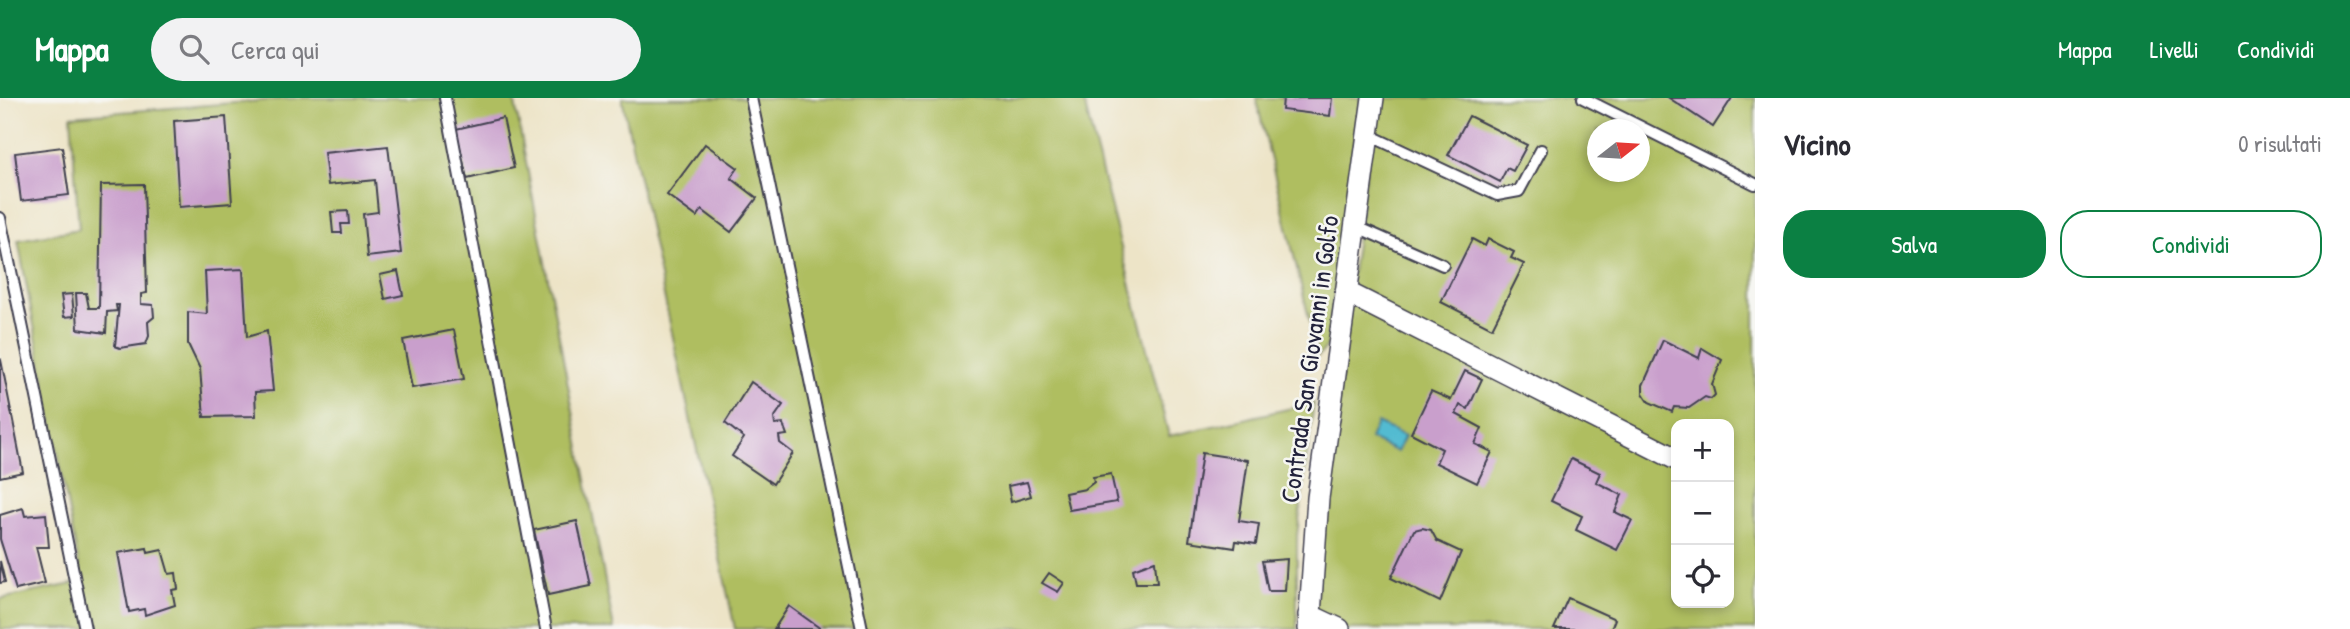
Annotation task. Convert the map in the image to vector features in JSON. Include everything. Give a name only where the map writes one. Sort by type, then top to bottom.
[{"type":"street","name":"Contrada San Giovanni in Golfo","points":[[1309,622],[1318,498],[1373,98]]},
{"type":"street","points":[[1346,292],[1671,456]]},
{"type":"street","points":[[1309,622],[1339,629]]},
{"type":"lane","points":[[445,98],[546,629]]},
{"type":"lane","points":[[751,98],[862,629]]},
{"type":"lane","points":[[1583,98],[1755,184]]},
{"type":"lane","points":[[1369,135],[1497,195],[1519,191],[1541,150]]},
{"type":"lane","points":[[0,218],[85,629]]},
{"type":"lane","points":[[1355,226],[1443,265]]},
{"type":"green space","points":[[298,98],[514,98],[614,629],[0,629],[0,599],[82,582],[18,240],[79,229],[71,116]]},
{"type":"green space","points":[[622,98],[1083,98],[1169,436],[1314,403],[1297,535],[1297,629],[735,629]]},
{"type":"green space","points":[[1256,98],[1361,98],[1327,347],[1318,356]]},
{"type":"green space","points":[[1376,98],[1755,98],[1755,629],[1314,629],[1325,469]]},
{"type":"water","points":[[1377,423],[1405,436],[1397,452],[1370,439]]},
{"type":"building","points":[[1283,98],[1332,98],[1330,116],[1282,110]]},
{"type":"building","points":[[1669,98],[1732,98],[1713,127]]},
{"type":"building","points":[[1469,116],[1527,145],[1513,171],[1507,168],[1500,182],[1448,155]]},
{"type":"building","points":[[226,117],[232,203],[179,207],[174,121]]},
{"type":"building","points":[[503,118],[514,168],[467,179],[456,129]]},
{"type":"building","points":[[705,144],[738,168],[731,178],[757,198],[731,232],[702,210],[697,217],[667,195]]},
{"type":"building","points":[[388,146],[401,253],[367,257],[363,214],[378,212],[375,180],[328,185],[324,153]]},
{"type":"building","points":[[62,147],[69,195],[21,201],[15,153]]},
{"type":"building","points":[[144,184],[147,293],[141,294],[141,304],[153,305],[154,317],[148,322],[149,336],[146,344],[120,348],[115,346],[119,305],[116,305],[117,311],[107,312],[106,333],[78,329],[76,293],[86,293],[89,308],[99,308],[101,185]]},
{"type":"building","points":[[348,211],[349,224],[341,224],[342,233],[333,233],[331,212]]},
{"type":"building","points":[[1472,239],[1485,246],[1488,239],[1514,252],[1511,258],[1524,264],[1492,328],[1441,302]]},
{"type":"building","points":[[243,269],[247,337],[267,331],[273,391],[255,392],[256,416],[204,417],[200,369],[188,344],[188,312],[207,314],[205,271]]},
{"type":"building","points":[[398,271],[403,295],[385,299],[380,275]]},
{"type":"building","points":[[72,294],[74,316],[64,317],[61,295]]},
{"type":"building","points":[[454,330],[464,379],[412,388],[403,340]]},
{"type":"building","points":[[1663,340],[1699,358],[1702,348],[1722,360],[1712,384],[1715,395],[1711,399],[1705,397],[1689,408],[1674,407],[1672,412],[1649,402],[1643,393],[1643,385]]},
{"type":"building","points":[[0,361],[23,472],[0,477]]},
{"type":"building","points":[[1465,371],[1482,379],[1468,409],[1460,405],[1456,414],[1482,428],[1475,444],[1492,452],[1477,483],[1436,463],[1442,449],[1411,433],[1431,391],[1451,400]]},
{"type":"building","points":[[751,382],[783,405],[774,418],[775,425],[783,424],[787,435],[779,436],[780,443],[793,453],[773,484],[732,456],[744,438],[725,423]]},
{"type":"building","points":[[1202,453],[1248,460],[1239,521],[1259,524],[1256,544],[1236,541],[1235,548],[1189,541]]},
{"type":"building","points":[[1571,459],[1600,473],[1596,482],[1622,495],[1615,512],[1632,520],[1617,550],[1576,530],[1582,516],[1551,501]]},
{"type":"building","points":[[1111,474],[1117,502],[1069,510],[1065,493],[1085,489],[1094,482],[1093,477]]},
{"type":"building","points":[[1027,482],[1031,496],[1011,502],[1008,486]]},
{"type":"building","points":[[23,508],[25,516],[46,514],[49,547],[36,547],[45,583],[16,590],[0,539],[0,515]]},
{"type":"building","points":[[577,521],[591,586],[548,595],[534,530]]},
{"type":"building","points":[[1414,530],[1431,530],[1437,541],[1461,552],[1440,602],[1391,578]]},
{"type":"building","points":[[147,548],[148,553],[162,550],[169,574],[176,573],[178,589],[172,590],[175,605],[145,615],[144,609],[129,612],[118,553]]},
{"type":"building","points":[[1287,559],[1285,591],[1268,591],[1262,561]]},
{"type":"building","points":[[0,561],[5,582],[0,583]]},
{"type":"building","points":[[1155,561],[1157,583],[1136,583],[1133,569]]},
{"type":"building","points":[[1049,573],[1064,583],[1058,592],[1042,583]]},
{"type":"building","points":[[1568,598],[1615,619],[1611,629],[1554,629]]},
{"type":"building","points":[[789,606],[821,629],[774,629]]}]
